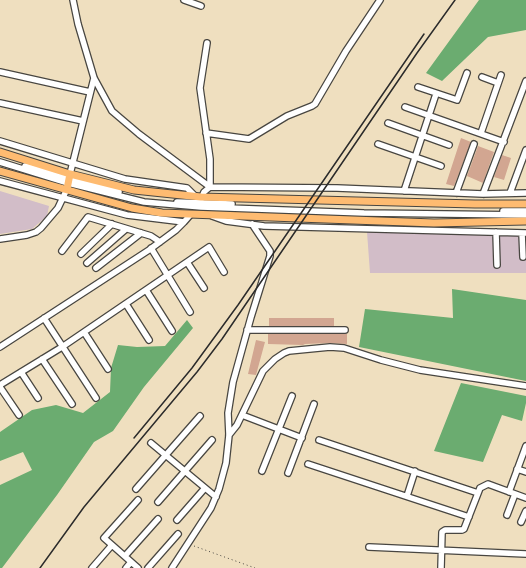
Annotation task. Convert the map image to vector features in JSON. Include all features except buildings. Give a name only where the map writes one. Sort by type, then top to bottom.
[{"type":"main road","points":[[0,152],[132,208],[162,213],[191,214],[199,203]]},
{"type":"main road","points":[[0,171],[134,190],[199,203],[526,204]]},
{"type":"main road","points":[[199,203],[210,215],[434,223],[526,221]]},
{"type":"street","points":[[73,0],[78,24],[94,78],[112,111],[119,118],[210,187],[337,188],[483,194],[526,193]]},
{"type":"street","points":[[184,0],[201,6]]},
{"type":"street","points":[[206,133],[249,139],[287,116],[315,104],[346,51],[380,0]]},
{"type":"street","points":[[207,43],[200,88],[210,159],[210,187]]},
{"type":"street","points":[[0,72],[90,92]]},
{"type":"street","points":[[418,87],[457,100],[467,73]]},
{"type":"street","points":[[481,133],[501,74]]},
{"type":"street","points":[[482,77],[498,83]]},
{"type":"street","points":[[0,239],[27,235],[36,232],[46,224],[64,198],[94,78]]},
{"type":"street","points":[[483,194],[526,81]]},
{"type":"street","points":[[404,191],[436,94]]},
{"type":"street","points":[[0,103],[83,121]]},
{"type":"street","points":[[405,107],[429,114],[504,142]]},
{"type":"street","points":[[388,124],[449,145]]},
{"type":"street","points":[[0,141],[137,181],[187,188],[199,203],[364,213],[526,215]]},
{"type":"street","points":[[378,144],[441,166]]},
{"type":"street","points":[[456,193],[474,144]]},
{"type":"street","points":[[510,193],[525,153]]},
{"type":"street","points":[[0,159],[69,181]]},
{"type":"street","points":[[0,162],[137,201],[364,210],[526,211]]},
{"type":"street","points":[[0,180],[127,215],[184,222]]},
{"type":"street","points":[[199,203],[204,192],[210,187]]},
{"type":"street","points":[[0,347],[152,248],[176,230],[191,214]]},
{"type":"street","points":[[210,215],[226,221],[264,226],[524,233],[523,257]]},
{"type":"street","points":[[62,251],[88,217],[151,236],[160,242]]},
{"type":"street","points":[[81,254],[112,224]]},
{"type":"street","points":[[172,568],[211,508],[216,497],[226,463],[229,435],[228,413],[231,395],[247,330],[270,256],[270,252],[252,224]]},
{"type":"street","points":[[87,263],[126,229]]},
{"type":"street","points":[[496,232],[497,265]]},
{"type":"street","points":[[96,268],[141,233]]},
{"type":"street","points":[[19,416],[0,386],[62,347],[209,247],[224,272]]},
{"type":"street","points":[[152,248],[190,312]]},
{"type":"street","points":[[187,262],[204,288]]},
{"type":"street","points":[[146,290],[172,331]]},
{"type":"street","points":[[126,304],[149,340]]},
{"type":"street","points":[[44,318],[96,398]]},
{"type":"street","points":[[247,330],[345,330]]},
{"type":"street","points":[[84,332],[108,369]]},
{"type":"street","points":[[229,435],[242,415],[260,375],[275,359],[289,351],[330,347],[352,350],[381,360],[420,370],[526,386]]},
{"type":"street","points":[[42,359],[72,404]]},
{"type":"street","points":[[21,372],[38,398]]},
{"type":"street","points":[[262,471],[292,396]]},
{"type":"street","points":[[288,474],[314,404]]},
{"type":"street","points":[[242,415],[302,438]]},
{"type":"street","points":[[136,489],[200,416]]},
{"type":"street","points":[[158,502],[212,440]]},
{"type":"street","points":[[319,440],[478,492]]},
{"type":"street","points":[[151,443],[216,497]]},
{"type":"street","points":[[509,492],[526,446]]},
{"type":"street","points":[[308,464],[469,517]]},
{"type":"street","points":[[517,469],[526,472]]},
{"type":"street","points":[[407,496],[415,471]]},
{"type":"street","points":[[441,568],[442,532],[445,530],[463,530],[480,488],[488,484],[526,498]]},
{"type":"street","points":[[177,520],[205,488]]},
{"type":"street","points":[[507,514],[515,494]]},
{"type":"street","points":[[138,500],[104,538],[138,568]]},
{"type":"street","points":[[521,522],[526,511]]},
{"type":"street","points":[[125,556],[158,518]]},
{"type":"street","points":[[148,568],[178,534]]},
{"type":"street","points":[[92,568],[112,545]]},
{"type":"street","points":[[369,547],[526,554]]},
{"type":"street","points":[[126,568],[131,562]]},
{"type":"path","points":[[187,544],[255,568]]},
{"type":"shaded area","points":[[0,191],[49,206],[47,216],[32,229],[0,234]]},
{"type":"shaded area","points":[[367,232],[526,235],[526,273],[370,273]]},
{"type":"green space","points":[[479,0],[526,0],[526,30],[488,37],[442,81],[426,73]]},
{"type":"green space","points":[[452,289],[526,300],[526,381],[359,347],[365,309],[453,318]]},
{"type":"green space","points":[[187,320],[193,328],[144,387],[113,431],[94,442],[57,495],[2,568],[0,568],[0,485],[32,470],[23,452],[0,461],[0,432],[32,410],[56,405],[83,413],[110,392],[111,368],[118,345],[137,347],[165,346]]},
{"type":"green space","points":[[461,383],[526,396],[522,421],[502,415],[483,462],[434,451]]},
{"type":"railway","points":[[40,568],[84,507],[197,372],[222,339],[417,53],[455,0]]},
{"type":"railway","points":[[134,438],[192,368],[238,305],[424,34]]}]
